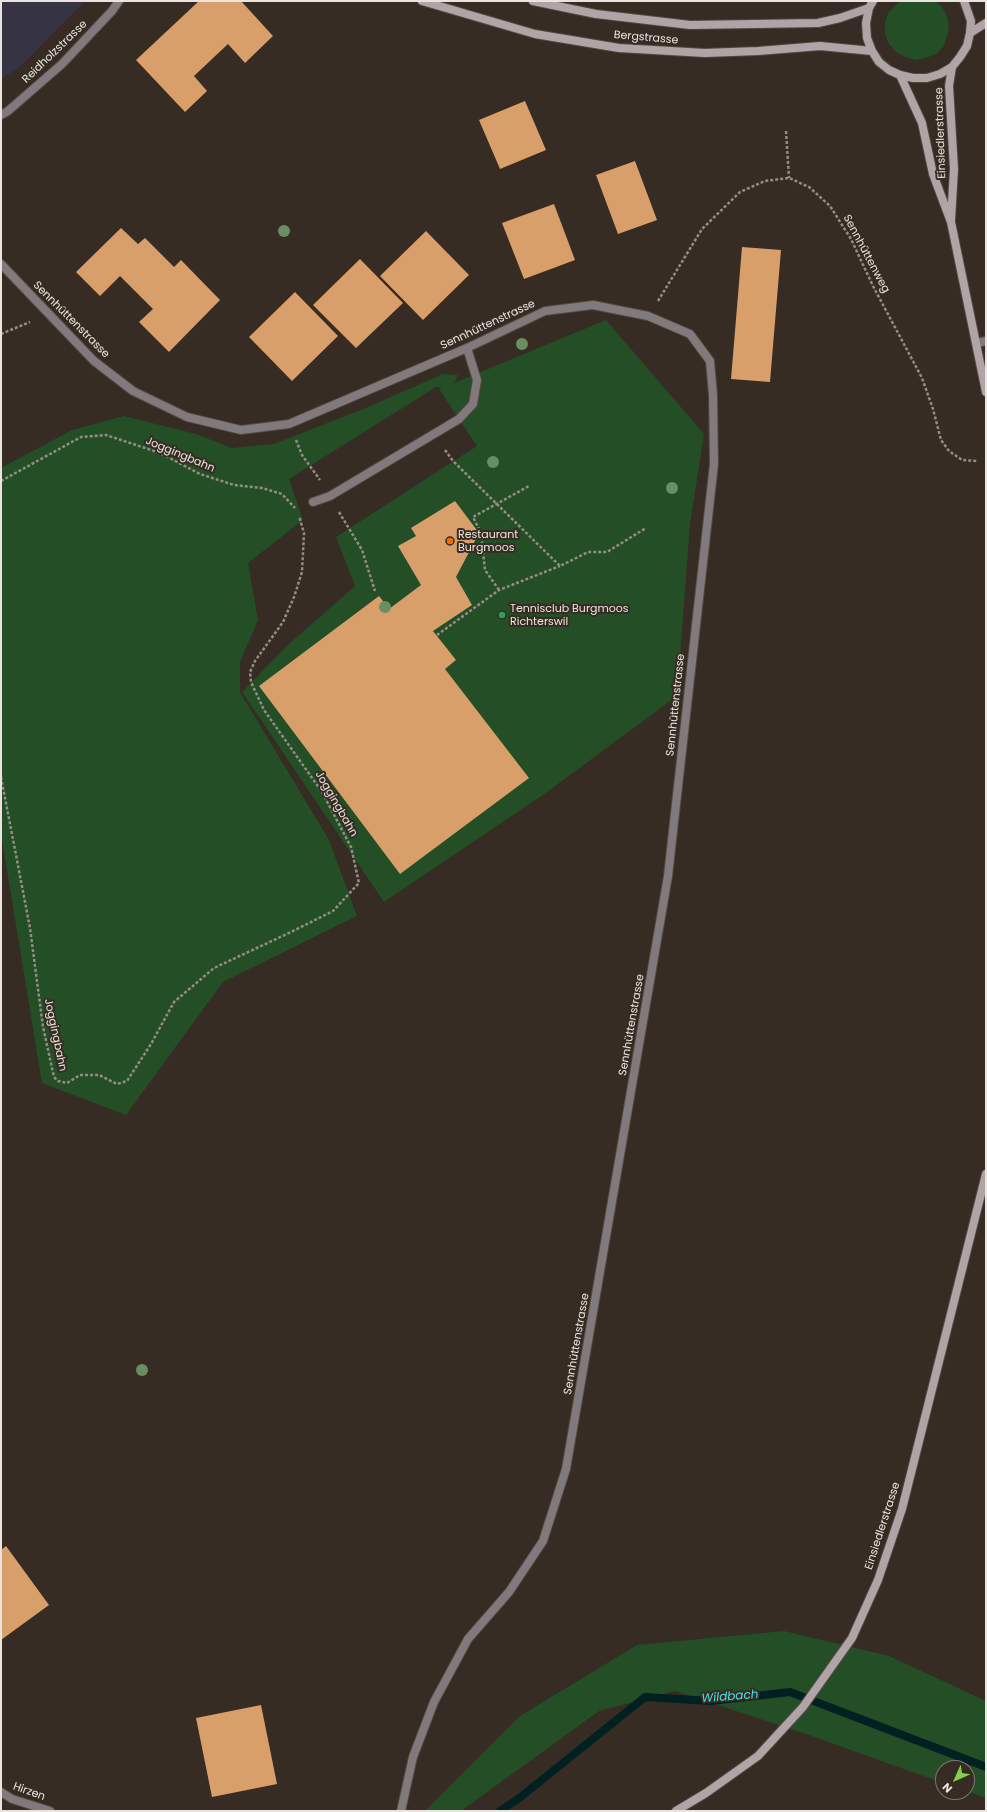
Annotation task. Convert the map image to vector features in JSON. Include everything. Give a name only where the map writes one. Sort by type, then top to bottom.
[{"type":"main road","name":"Bergstrasse","points":[[422,1],[535,34],[619,48],[705,53],[758,51],[820,46],[872,51]]},
{"type":"main road","name":"Bergstrasse","points":[[533,1],[596,14],[690,25],[818,23],[840,18],[871,5]]},
{"type":"main road","name":"Bergstrasse","points":[[871,5],[866,23],[867,38],[872,51],[880,62],[889,70],[900,75],[913,78],[927,78],[940,74],[952,67],[967,46],[971,21],[964,1]]},
{"type":"main road","points":[[970,33],[986,23]]},
{"type":"main road","name":"Einsiedlerstrasse","points":[[951,222],[954,169],[949,86],[952,67]]},
{"type":"main road","name":"Einsiedlerstrasse","points":[[900,75],[922,122],[933,174],[951,222],[986,392]]},
{"type":"main road","name":"Einsiedlerstrasse","points":[[676,1811],[706,1793],[758,1756],[820,1686],[852,1638],[878,1580],[902,1509],[986,1174]]},
{"type":"street","name":"Reidholzstrasse","points":[[1,115],[8,111],[62,64],[112,11],[119,1]]},
{"type":"street","name":"Sennhüttenstrasse","points":[[1,264],[94,361],[133,391],[187,417],[241,430],[288,424],[467,348],[545,311],[593,305],[648,316],[690,334],[710,361],[713,395],[714,464],[668,876],[566,1469],[543,1542],[509,1592],[468,1639],[434,1702],[413,1757],[401,1811]]},
{"type":"street","points":[[977,343],[986,342]]},
{"type":"street","points":[[313,502],[330,496],[460,419],[473,404],[477,380],[467,348]]},
{"type":"street","name":"Hirzen","points":[[1,1792],[12,1799],[50,1811]]},
{"type":"path","points":[[648,316],[702,229],[726,204],[740,192],[765,181],[789,178],[786,130]]},
{"type":"path","name":"Sennhüttenweg","points":[[789,178],[809,187],[830,206],[851,240],[914,361],[933,409],[941,440],[949,452],[962,460],[977,462]]},
{"type":"path","points":[[1,334],[49,314]]},
{"type":"path","points":[[435,434],[453,461],[560,566]]},
{"type":"path","name":"Joggingbahn","points":[[1,481],[81,437],[106,435],[160,453],[200,474],[234,485],[262,488],[282,494],[295,508],[301,518],[304,533],[302,572],[294,597],[283,622],[255,661],[250,672],[251,682],[264,710],[322,792],[351,847],[359,882],[333,911],[214,968],[174,1002],[151,1044],[127,1081],[117,1084],[99,1075],[80,1075],[67,1083],[58,1081],[54,1076],[43,1027],[30,928],[1,777]]},
{"type":"path","points":[[302,455],[330,496],[362,550],[375,591]]},
{"type":"path","points":[[499,590],[485,570],[481,533],[473,517],[529,486]]},
{"type":"path","points":[[437,635],[499,590],[560,566],[588,552],[607,552],[646,528]]},
{"type":"shaded area","points":[[1,1],[85,1],[20,67],[1,79]]},
{"type":"green space","points":[[900,1],[935,1],[942,7],[947,16],[949,27],[943,47],[936,54],[916,60],[905,57],[896,52],[889,44],[885,34],[885,23],[888,13]]},
{"type":"green space","points":[[606,320],[704,434],[690,524],[677,696],[547,792],[384,902],[242,692],[289,644],[355,586],[336,537],[477,446],[439,389],[442,387],[436,387],[289,479],[303,520],[248,563],[258,620],[240,662],[240,692],[329,840],[357,916],[223,982],[126,1115],[42,1083],[1,834],[1,468],[72,430],[124,416],[196,434],[232,448],[274,444],[368,407],[443,374],[458,375],[454,383]]},
{"type":"green space","points":[[784,1631],[889,1656],[986,1701],[986,1798],[975,1794],[975,1760],[935,1760],[935,1780],[806,1734],[675,1691],[599,1711],[461,1811],[425,1811],[520,1716],[637,1645]]},
{"type":"building","points":[[199,1],[241,1],[273,36],[245,63],[228,44],[194,76],[207,91],[185,112],[136,60]]},
{"type":"building","points":[[525,101],[546,150],[500,169],[479,120]]},
{"type":"building","points":[[635,161],[657,220],[618,234],[596,175]]},
{"type":"building","points":[[554,204],[575,260],[524,279],[502,223]]},
{"type":"building","points":[[121,228],[138,244],[145,238],[174,267],[181,260],[220,300],[169,352],[139,322],[153,309],[120,276],[100,296],[76,272]]},
{"type":"building","points":[[426,231],[469,275],[423,320],[380,276]]},
{"type":"building","points":[[742,247],[781,250],[770,382],[731,379]]},
{"type":"building","points":[[360,259],[403,303],[356,348],[313,305]]},
{"type":"building","points":[[295,292],[338,336],[292,381],[249,337]]},
{"type":"building","points":[[455,501],[479,533],[456,577],[472,605],[433,631],[456,660],[445,669],[529,778],[400,874],[259,686],[379,596],[389,609],[421,585],[398,546],[416,536],[411,528]]},
{"type":"building","points":[[6,1546],[49,1605],[1,1640],[1,1550]]},
{"type":"building","points":[[261,1705],[277,1784],[212,1797],[196,1718]]},
{"type":"waterway","name":"Wildbach","points":[[500,1811],[518,1799],[645,1697],[711,1701],[790,1692],[986,1767]]},
{"type":"place","name":"Restaurant Burgmoos","points":[[450,541]]},
{"type":"place","name":"Tennisclub Burgmoos Richterswil","points":[[502,615]]}]
